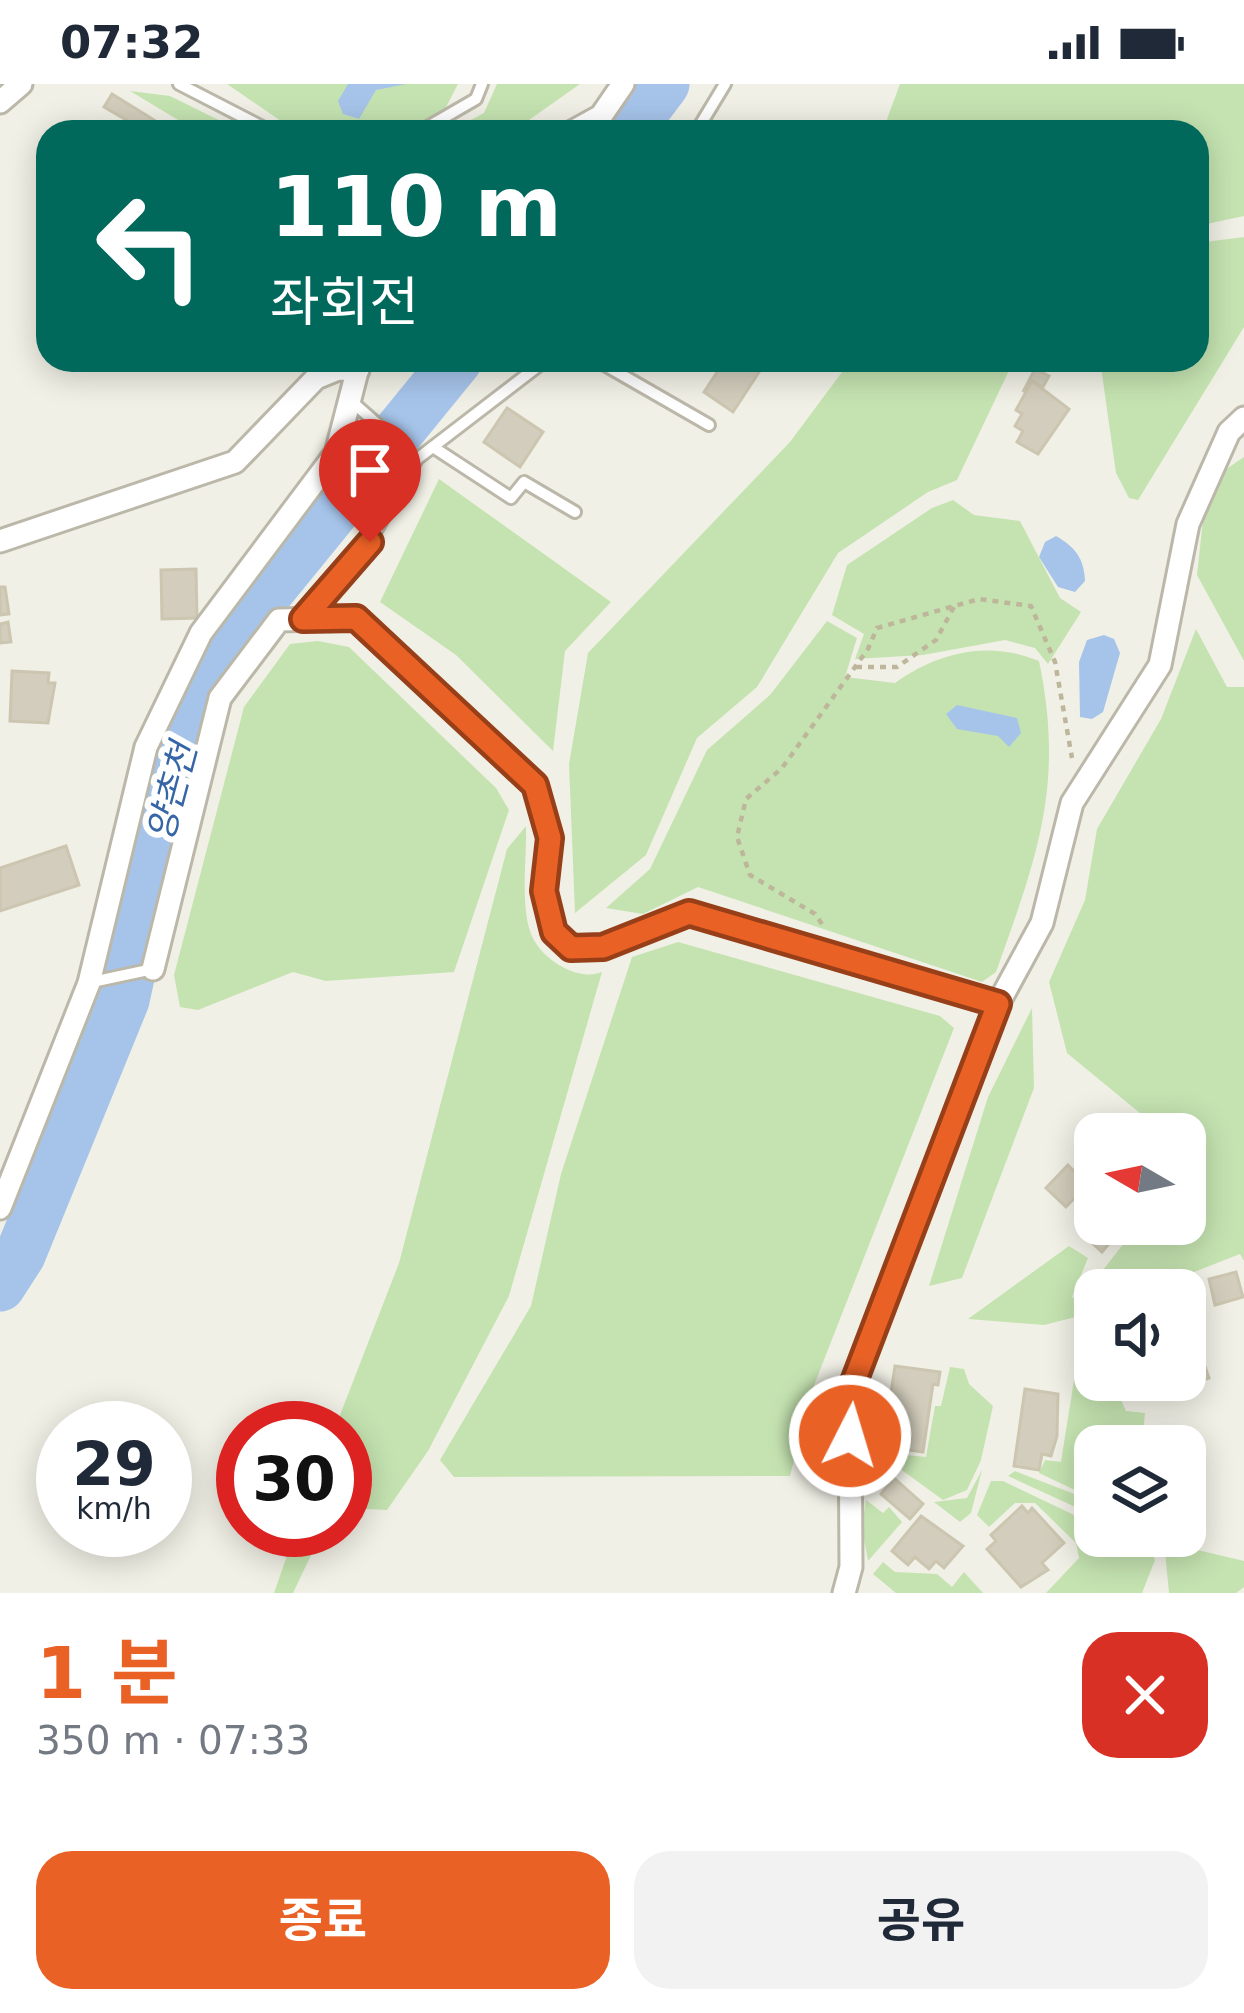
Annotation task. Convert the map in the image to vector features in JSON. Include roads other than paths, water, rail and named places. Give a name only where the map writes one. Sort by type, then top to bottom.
[{"type":"street","points":[[0,102],[22,84]]},
{"type":"street","points":[[594,120],[623,84]]},
{"type":"street","points":[[0,541],[235,462],[316,378],[331,372]]},
{"type":"street","points":[[0,1208],[89,983],[146,747],[201,633],[337,453],[357,372]]},
{"type":"street","points":[[844,1593],[850,1568],[850,1392],[998,1004],[1042,923],[1079,793],[1160,664],[1188,524],[1229,431],[1244,418]]},
{"type":"street","points":[[153,969],[220,698],[279,620],[356,618],[535,785],[550,838],[544,891],[554,932],[571,948],[603,947],[689,913],[998,1004]]},
{"type":"lane","points":[[179,84],[249,120]]},
{"type":"lane","points":[[438,120],[476,98],[482,84]]},
{"type":"lane","points":[[703,120],[724,84]]},
{"type":"lane","points":[[303,619],[370,542],[416,459],[530,372]]},
{"type":"lane","points":[[617,372],[709,425]]},
{"type":"lane","points":[[351,401],[416,459]]},
{"type":"lane","points":[[433,447],[511,498],[524,482],[575,512]]},
{"type":"lane","points":[[89,983],[153,969]]},
{"type":"water","points":[[348,84],[406,84],[376,90],[359,119],[343,114],[338,101]]},
{"type":"water","points":[[1056,536],[1073,549],[1083,566],[1085,581],[1075,592],[1058,587],[1039,557],[1045,542]]},
{"type":"water","points":[[1104,635],[1114,639],[1120,653],[1103,712],[1092,719],[1080,717],[1079,662],[1087,640]]},
{"type":"water","points":[[957,705],[1017,718],[1021,733],[1009,747],[998,736],[957,729],[946,714]]},
{"type":"waterway","name":"양촌천","points":[[637,120],[664,84]]},
{"type":"waterway","name":"양촌천","points":[[0,1286],[20,1255],[124,1000],[176,761],[215,657],[447,372]]}]
